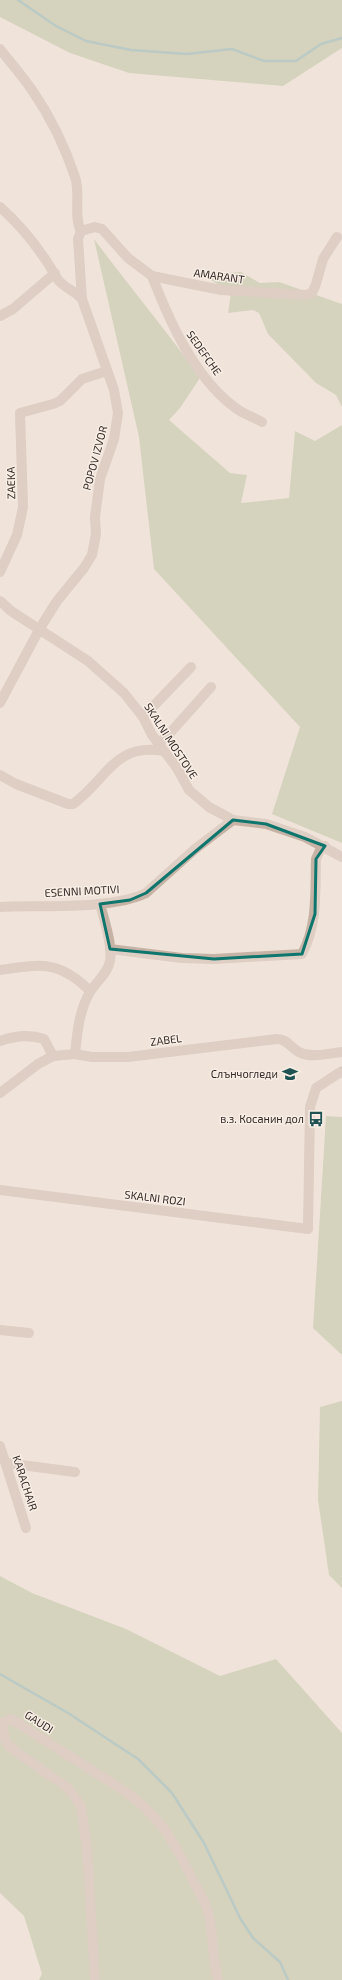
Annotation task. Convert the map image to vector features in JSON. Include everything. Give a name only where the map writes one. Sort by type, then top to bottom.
[{"type":"street","name":"POPOV IZVOR","points":[[0,49],[32,90],[54,128],[76,178],[79,196],[78,225],[81,231],[77,247],[82,299],[114,390],[118,413],[114,439],[100,479],[95,517],[96,534],[92,555],[84,568],[57,601],[40,628],[0,703]]},
{"type":"street","points":[[0,207],[10,216],[40,251],[55,273],[59,282],[77,293],[82,299]]},
{"type":"street","name":"AMARANT","points":[[81,231],[90,227],[102,229],[128,258],[152,276],[221,290],[305,295],[312,293],[323,258],[337,237]]},
{"type":"street","points":[[0,316],[13,309],[55,273]]},
{"type":"street","name":"SEDEFCHE","points":[[152,276],[177,336],[204,376],[220,395],[240,411],[262,422]]},
{"type":"street","name":"ZAEKA","points":[[0,572],[18,535],[23,507],[20,413],[60,401],[82,379],[107,370]]},
{"type":"street","name":"SKALNI MOSTOVE","points":[[0,600],[11,611],[40,628],[88,661],[124,693],[143,717],[161,747],[177,768],[189,790],[209,807],[233,820],[266,824],[305,837],[326,846],[342,857]]},
{"type":"street","points":[[143,717],[191,667]]},
{"type":"street","points":[[0,775],[16,784],[68,804],[74,804],[123,756],[137,750],[161,747],[170,733],[211,687]]},
{"type":"street","name":"ESENNI MOTIVI","points":[[0,907],[100,904],[130,900],[146,893],[195,849],[233,820]]},
{"type":"street","points":[[110,949],[182,958],[302,954],[308,944],[315,914],[316,859],[320,850],[326,846]]},
{"type":"street","points":[[75,1054],[77,1029],[83,1005],[90,991],[109,967],[111,959],[100,904]]},
{"type":"street","points":[[0,970],[38,966],[61,969],[73,976],[90,991]]},
{"type":"street","points":[[0,1042],[20,1036],[39,1037],[44,1039],[53,1056]]},
{"type":"street","name":"ZABEL","points":[[0,1092],[38,1064],[53,1056],[75,1054],[92,1057],[128,1057],[277,1039],[285,1040],[301,1053],[318,1055],[342,1052]]},
{"type":"street","name":"SKALNI ROZI","points":[[0,1190],[308,1229],[310,1107],[316,1088],[342,1071]]},
{"type":"street","points":[[0,1330],[29,1333]]},
{"type":"street","name":"KARACHAIR","points":[[0,1446],[26,1528]]},
{"type":"street","points":[[6,1463],[75,1472]]},
{"type":"street","name":"GAUDI","points":[[95,1980],[87,1848],[81,1806],[68,1788],[11,1748],[6,1742],[2,1727],[4,1722],[11,1719],[123,1790],[139,1801],[154,1815],[182,1858],[205,1905],[209,1916],[218,1980]]},
{"type":"highlighted area","points":[[233,820],[266,824],[325,846],[316,859],[315,914],[302,954],[214,959],[110,949],[100,904],[130,900],[146,893]]},
{"type":"green space","points":[[0,0],[342,0],[342,48],[283,86],[129,73],[70,53],[0,17]]},
{"type":"green space","points":[[94,239],[200,378],[180,408],[169,420],[230,473],[247,475],[241,503],[289,498],[295,431],[315,441],[342,425],[342,843],[272,814],[300,727],[154,569],[139,437]]},
{"type":"green space","points":[[241,272],[260,283],[279,282],[342,304],[342,407],[336,395],[316,383],[268,334],[259,313],[253,310],[228,313],[231,293],[211,280],[210,274]]},
{"type":"green space","points":[[326,1116],[342,1117],[342,1355],[313,1328]]},
{"type":"green space","points":[[342,1401],[342,1588],[329,1575],[318,1500],[320,1407]]},
{"type":"green space","points":[[0,1576],[32,1593],[126,1629],[220,1676],[276,1659],[342,1733],[342,1980],[39,1980],[42,1974],[24,1916],[0,1893]]},
{"type":"waterway","points":[[18,0],[56,26],[86,41],[131,50],[187,54],[232,49],[264,61],[296,61],[321,44],[342,38]]},
{"type":"waterway","points":[[0,1674],[68,1713],[138,1759],[172,1793],[204,1843],[240,1918],[253,1938],[280,1962],[288,1980]]},
{"type":"place","name":"Слънчогледи","points":[[290,1074]]},
{"type":"place","name":"в.з. Косанин дол","points":[[316,1119]]}]
